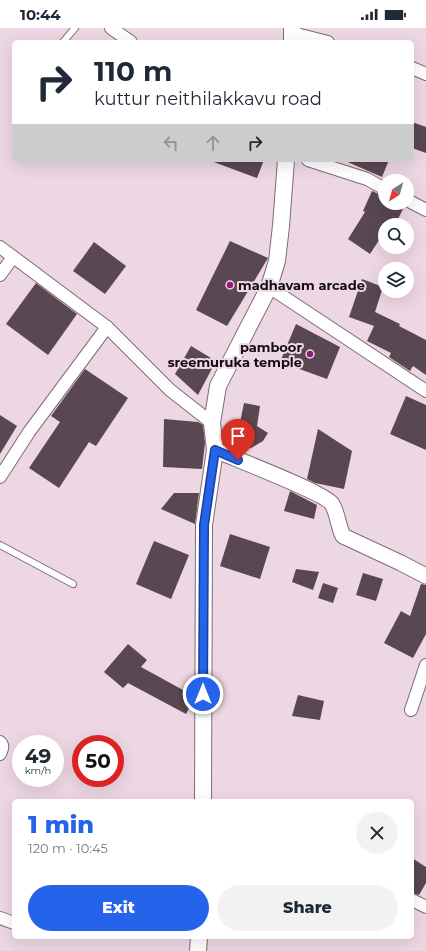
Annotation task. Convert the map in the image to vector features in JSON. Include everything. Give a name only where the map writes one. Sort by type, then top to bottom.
[{"type":"main road","points":[[203,799],[204,525],[215,450],[212,423],[218,386],[269,287],[277,261],[286,162]]},
{"type":"main road","points":[[198,951],[199,939]]},
{"type":"street","points":[[111,28],[128,40]]},
{"type":"street","points":[[292,34],[319,40]]},
{"type":"street","points":[[414,69],[426,74]]},
{"type":"street","points":[[314,162],[367,179],[378,185]]},
{"type":"street","points":[[414,204],[426,210]]},
{"type":"street","points":[[0,247],[106,327],[170,390],[212,423]]},
{"type":"street","points":[[0,275],[13,257]]},
{"type":"street","points":[[269,287],[426,392]]},
{"type":"street","points":[[0,477],[29,432],[106,327]]},
{"type":"street","points":[[215,450],[309,490],[332,503],[343,536],[426,576]]},
{"type":"street","points":[[411,710],[426,665]]},
{"type":"street","points":[[0,742],[3,748],[0,754]]},
{"type":"street","points":[[414,901],[426,907]]},
{"type":"street","points":[[0,918],[12,921]]},
{"type":"lane","points":[[65,40],[75,28]]},
{"type":"lane","points":[[0,545],[73,584]]},
{"type":"building","points":[[414,123],[426,127],[426,153],[414,149]]},
{"type":"building","points":[[214,162],[263,162],[257,178]]},
{"type":"building","points":[[348,162],[388,162],[383,174],[378,174],[378,175]]},
{"type":"building","points":[[372,191],[378,194],[378,210],[402,210],[398,218],[378,218],[378,242],[370,254],[348,239],[365,212],[363,211]]},
{"type":"building","name":"madhavam arcade","points":[[230,241],[268,258],[227,326],[196,310]]},
{"type":"building","points":[[94,242],[126,266],[105,294],[73,271]]},
{"type":"building","points":[[362,279],[378,285],[378,298],[379,298],[375,312],[400,324],[399,326],[426,340],[426,375],[413,366],[410,371],[389,357],[391,353],[367,341],[374,326],[349,317]]},
{"type":"building","points":[[36,283],[77,314],[48,355],[6,324]]},
{"type":"building","name":"pamboor sreemuruka temple","points":[[296,324],[340,347],[327,379],[280,362]]},
{"type":"building","points":[[191,346],[216,361],[198,395],[175,374]]},
{"type":"building","points":[[85,369],[128,398],[96,446],[89,442],[59,488],[29,468],[60,422],[51,416]]},
{"type":"building","points":[[406,396],[426,405],[426,450],[390,434]]},
{"type":"building","points":[[244,403],[260,406],[257,426],[268,433],[263,441],[251,448],[236,442]]},
{"type":"building","points":[[0,415],[17,426],[0,454]]},
{"type":"building","points":[[164,419],[198,422],[203,425],[205,443],[202,469],[163,467]]},
{"type":"building","points":[[318,429],[352,451],[344,489],[315,483],[307,479]]},
{"type":"building","points":[[290,491],[317,505],[314,519],[284,511]]},
{"type":"building","points":[[174,493],[199,493],[195,524],[161,509]]},
{"type":"building","points":[[230,534],[270,547],[260,579],[220,566]]},
{"type":"building","points":[[154,541],[189,555],[171,599],[136,584]]},
{"type":"building","points":[[296,569],[319,572],[313,590],[292,582]]},
{"type":"building","points":[[363,573],[383,579],[376,601],[356,595]]},
{"type":"building","points":[[323,583],[338,588],[333,603],[318,598]]},
{"type":"building","points":[[421,584],[426,585],[426,634],[413,658],[384,643],[401,611],[410,616]]},
{"type":"building","points":[[128,644],[147,660],[141,667],[194,696],[194,699],[186,714],[128,683],[123,688],[104,672]]},
{"type":"building","points":[[298,695],[324,701],[320,720],[292,716]]},
{"type":"building","points":[[414,859],[426,867],[426,883],[419,895],[414,894]]},
{"type":"place","name":"madhavam arcade","points":[[230,285]]},
{"type":"place","name":"pamboor sreemuruka temple","points":[[310,354]]},
{"type":"route","points":[[203,694],[204,525],[215,450],[238,460]]}]
